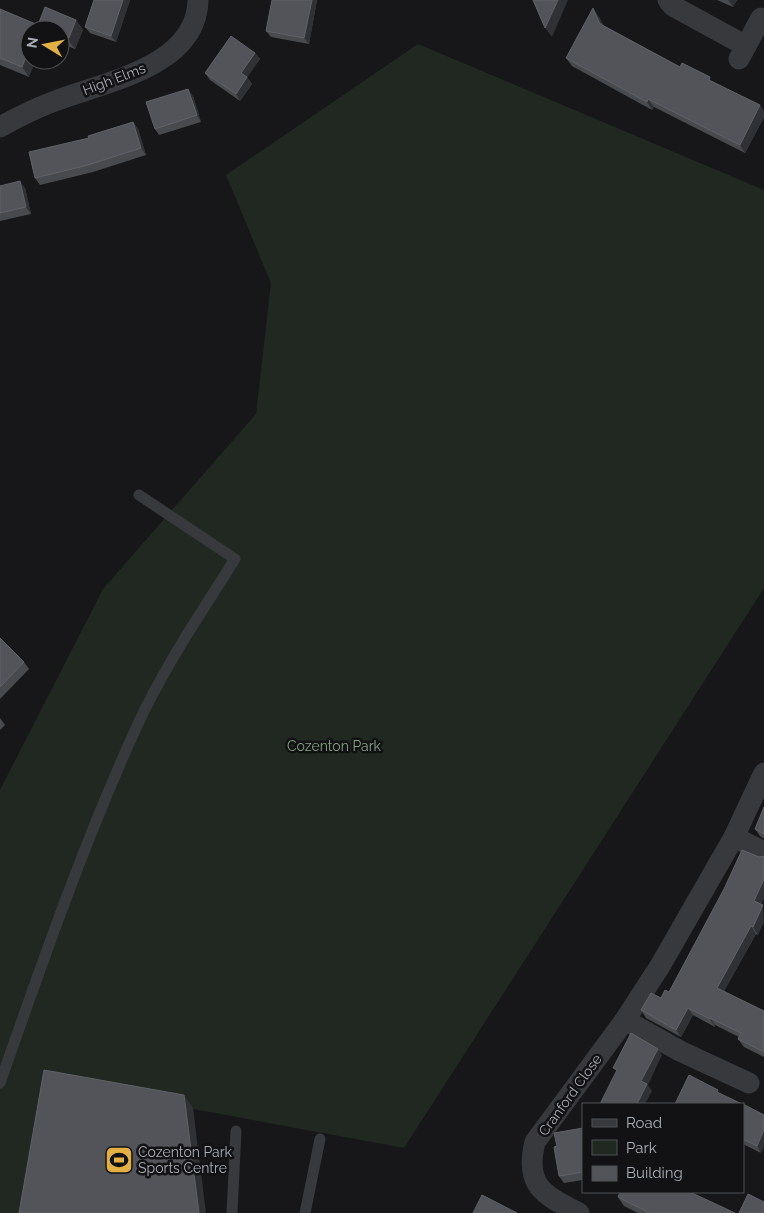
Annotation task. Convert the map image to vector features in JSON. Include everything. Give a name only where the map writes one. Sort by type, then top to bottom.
[{"type":"street","name":"High Elms","points":[[0,127],[56,101],[136,73],[159,61],[174,50],[194,24],[198,0]]},
{"type":"street","points":[[668,0],[673,6],[742,53],[761,18]]},
{"type":"street","name":"Cranford Close","points":[[578,1213],[546,1194],[536,1182],[531,1171],[535,1142],[625,1020],[660,966],[734,837],[764,773]]},
{"type":"street","points":[[734,837],[764,852]]},
{"type":"street","points":[[625,1020],[680,1051],[749,1083]]},
{"type":"lane","points":[[0,1083],[64,901],[138,725],[177,652],[235,559],[139,495]]},
{"type":"lane","points":[[232,1213],[236,1131]]},
{"type":"lane","points":[[305,1213],[320,1138]]},
{"type":"green space","name":"Cozenton Park","points":[[418,44],[764,190],[764,588],[404,1148],[53,1083],[30,1213],[0,1213],[0,790],[103,589],[256,414],[271,283],[226,175]]},
{"type":"building","points":[[94,0],[123,0],[111,36],[85,27]]},
{"type":"building","points":[[272,0],[312,0],[304,38],[266,31]]},
{"type":"building","points":[[533,0],[558,0],[545,28]]},
{"type":"building","points":[[45,7],[76,20],[70,35],[70,20],[40,20]]},
{"type":"building","points":[[593,8],[600,24],[680,67],[682,63],[710,77],[709,80],[760,105],[740,145],[648,99],[647,102],[566,58]]},
{"type":"building","points":[[0,9],[26,20],[20,20],[20,66],[0,58]]},
{"type":"building","points":[[231,36],[255,53],[241,73],[247,77],[236,94],[205,73]]},
{"type":"building","points":[[188,89],[197,115],[155,129],[146,102]]},
{"type":"building","points":[[133,122],[141,148],[88,165],[35,178],[29,152],[89,138],[88,136]]},
{"type":"building","points":[[20,181],[26,207],[0,213],[0,186]]},
{"type":"building","points":[[0,638],[24,662],[0,687]]},
{"type":"building","points":[[764,807],[764,834],[755,829]]},
{"type":"building","points":[[742,850],[759,857],[764,856],[764,879],[754,901],[763,905],[753,927],[751,926],[717,988],[764,1011],[764,1052],[738,1039],[741,1033],[688,1008],[676,1030],[641,1010],[651,993],[661,998],[665,990],[669,992],[724,889]]},
{"type":"building","points":[[631,1033],[658,1049],[641,1081],[647,1084],[638,1103],[600,1103],[617,1070],[613,1068]]},
{"type":"building","name":"Cozenton Park Sports Centre","points":[[44,1070],[184,1095],[199,1213],[19,1213]]},
{"type":"building","points":[[689,1075],[740,1103],[675,1103]]},
{"type":"building","points":[[744,1105],[764,1115],[764,1130],[757,1146],[744,1140]]},
{"type":"building","points":[[582,1128],[582,1172],[559,1176],[554,1147],[557,1146],[554,1133]]},
{"type":"building","points":[[620,1193],[692,1193],[735,1213],[649,1213],[618,1197]]},
{"type":"building","points":[[748,1194],[764,1202],[764,1213],[739,1213]]},
{"type":"building","points":[[482,1195],[517,1213],[473,1213]]},
{"type":"place","name":"Cozenton Park Sports Centre","points":[[119,1160]]}]
